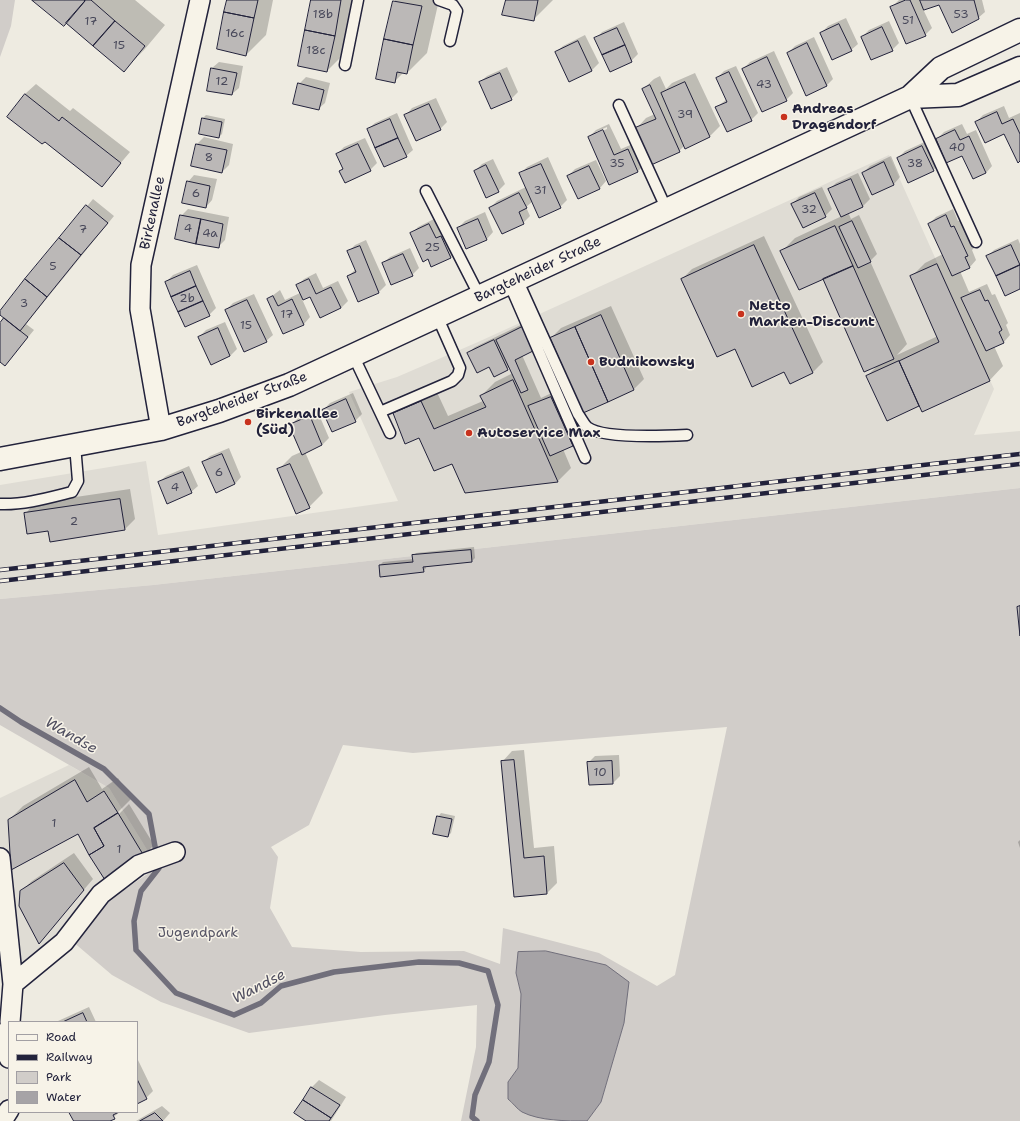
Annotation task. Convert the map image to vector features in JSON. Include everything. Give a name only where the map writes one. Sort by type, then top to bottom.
[{"type":"main road","name":"Bargteheider Straße","points":[[0,459],[161,429],[219,411],[289,385],[910,97],[942,68],[1020,30]]},
{"type":"main road","name":"Bargteheider Straße","points":[[910,97],[958,95],[1020,68]]},
{"type":"street","name":"Birkenallee","points":[[161,429],[140,309],[141,265],[200,0]]},
{"type":"street","points":[[13,984],[64,942],[101,894],[139,865],[175,852]]},
{"type":"street","points":[[0,858],[13,984],[10,1021]]},
{"type":"street","points":[[8,1039],[8,1054]]},
{"type":"street","points":[[2,1121],[8,1112]]},
{"type":"lane","points":[[345,65],[358,0]]},
{"type":"lane","points":[[439,0],[453,5],[457,11],[450,40]]},
{"type":"lane","points":[[910,97],[976,242]]},
{"type":"lane","points":[[619,105],[667,210]]},
{"type":"lane","points":[[426,190],[480,296]]},
{"type":"lane","points":[[513,281],[578,414],[587,427],[603,433],[647,436],[687,435]]},
{"type":"lane","points":[[513,281],[585,458]]},
{"type":"lane","points":[[380,412],[452,381],[458,375],[460,368],[437,316]]},
{"type":"lane","points":[[353,355],[390,433]]},
{"type":"lane","points":[[0,504],[16,504],[72,492],[78,482],[75,445]]},
{"type":"shaded area","points":[[889,155],[994,389],[974,435],[1020,431],[1020,488],[153,585],[0,599],[0,485],[146,461],[158,535],[398,501],[349,392],[397,377],[478,342]]},
{"type":"shaded area","points":[[69,765],[109,788],[149,853],[13,984],[0,858],[0,798]]},
{"type":"green space","points":[[0,0],[15,0],[11,26],[0,57]]},
{"type":"green space","name":"Jugendpark","points":[[1020,488],[1020,1121],[587,1121],[601,1102],[624,1023],[546,951],[518,953],[516,973],[521,994],[518,1068],[508,1082],[508,1099],[522,1112],[554,1121],[461,1121],[476,1047],[477,1005],[385,1015],[249,1033],[161,1002],[112,975],[72,941],[107,901],[155,869],[149,853],[109,788],[0,725],[0,599],[153,585]],"holes":[[[727,727],[675,975],[657,986],[599,953],[503,928],[500,964],[464,951],[361,952],[292,947],[270,908],[278,857],[271,847],[309,825],[343,745],[413,753]]]},
{"type":"water","points":[[546,951],[606,965],[629,982],[624,1023],[601,1102],[587,1121],[562,1121],[529,1115],[518,1109],[508,1099],[508,1082],[518,1068],[521,994],[516,973],[518,952]]},
{"type":"building","points":[[32,0],[84,0],[85,1],[64,26]]},
{"type":"building","points":[[86,0],[91,0],[115,21],[93,46],[66,23]]},
{"type":"building","points":[[227,0],[258,0],[254,18],[224,12]]},
{"type":"building","points":[[311,0],[341,0],[335,36],[305,30]]},
{"type":"building","points":[[506,0],[538,0],[534,21],[502,15]]},
{"type":"building","points":[[906,0],[910,0],[926,36],[906,44],[890,7]]},
{"type":"building","points":[[920,0],[974,0],[979,19],[952,33],[939,5],[924,10]]},
{"type":"building","points":[[393,1],[422,6],[413,45],[384,39]]},
{"type":"building","points":[[224,12],[254,18],[246,56],[217,49]]},
{"type":"building","points":[[115,21],[145,46],[124,72],[93,46]]},
{"type":"building","points":[[839,24],[852,51],[832,60],[820,33]]},
{"type":"building","points":[[882,27],[893,51],[871,60],[861,37]]},
{"type":"building","points":[[617,28],[625,45],[602,55],[594,38]]},
{"type":"building","points":[[305,30],[335,36],[327,72],[298,66]]},
{"type":"building","points":[[384,39],[413,45],[407,74],[397,72],[395,83],[376,79]]},
{"type":"building","points":[[578,41],[592,71],[569,82],[555,52]]},
{"type":"building","points":[[807,43],[827,86],[806,96],[787,53]]},
{"type":"building","points":[[625,45],[632,62],[610,72],[602,55]]},
{"type":"building","points":[[767,57],[787,101],[762,112],[742,69]]},
{"type":"building","points":[[211,68],[237,73],[232,95],[207,91]]},
{"type":"building","points":[[729,72],[752,121],[727,132],[715,107],[727,102],[716,78]]},
{"type":"building","points":[[500,73],[512,100],[491,109],[479,82]]},
{"type":"building","points":[[685,82],[710,137],[685,149],[661,93]]},
{"type":"building","points":[[298,83],[324,90],[319,110],[293,104]]},
{"type":"building","points":[[650,85],[680,152],[651,165],[634,128],[656,119],[642,89]]},
{"type":"building","points":[[25,94],[59,121],[62,117],[121,163],[102,187],[45,142],[42,144],[7,117]]},
{"type":"building","points":[[429,104],[441,130],[416,141],[404,115]]},
{"type":"building","points":[[997,112],[1002,124],[1013,119],[1020,134],[1020,161],[1018,163],[1004,134],[985,143],[975,122]]},
{"type":"building","points":[[202,118],[222,122],[219,138],[199,134]]},
{"type":"building","points":[[390,119],[398,138],[375,148],[367,129]]},
{"type":"building","points":[[603,130],[614,155],[628,149],[638,172],[609,185],[588,137]]},
{"type":"building","points":[[955,130],[960,140],[969,136],[986,173],[973,179],[962,156],[946,163],[936,139]]},
{"type":"building","points":[[398,138],[407,157],[384,167],[375,148]]},
{"type":"building","points":[[196,144],[227,150],[222,173],[191,166]]},
{"type":"building","points":[[358,144],[371,171],[345,183],[339,171],[343,169],[336,154]]},
{"type":"building","points":[[922,146],[934,171],[908,183],[897,158]]},
{"type":"building","points":[[884,162],[894,185],[872,195],[862,173]]},
{"type":"building","points":[[541,164],[561,208],[539,218],[519,173]]},
{"type":"building","points":[[486,165],[499,192],[486,198],[474,171]]},
{"type":"building","points":[[589,166],[600,189],[578,199],[567,176]]},
{"type":"building","points":[[851,179],[863,207],[841,217],[828,189]]},
{"type":"building","points":[[187,181],[210,186],[206,208],[182,203]]},
{"type":"building","points":[[519,193],[527,208],[519,212],[524,224],[502,234],[489,208]]},
{"type":"building","points":[[815,193],[826,217],[803,228],[791,204]]},
{"type":"building","points":[[86,205],[108,223],[81,255],[59,238]]},
{"type":"building","points":[[180,215],[201,219],[196,244],[175,239]]},
{"type":"building","points":[[946,215],[951,227],[954,226],[968,256],[965,257],[970,268],[952,276],[928,224]]},
{"type":"building","points":[[201,219],[223,224],[219,248],[196,244]]},
{"type":"building","points":[[478,219],[487,240],[466,249],[457,228]]},
{"type":"building","points":[[852,221],[871,262],[858,268],[839,227]]},
{"type":"building","points":[[429,224],[436,238],[441,236],[451,258],[431,267],[428,259],[423,262],[410,233]]},
{"type":"building","points":[[835,226],[853,266],[799,290],[780,251]]},
{"type":"building","points":[[59,238],[81,255],[47,297],[25,279]]},
{"type":"building","name":"Netto Marken-Discount","points":[[754,245],[813,373],[790,384],[784,372],[752,387],[735,349],[717,357],[681,279]]},
{"type":"building","points":[[1011,245],[1020,265],[996,276],[986,256]]},
{"type":"building","points":[[360,246],[379,293],[358,302],[347,276],[356,272],[347,251]]},
{"type":"building","points":[[403,254],[413,276],[391,285],[382,263]]},
{"type":"building","points":[[937,264],[990,381],[922,412],[899,361],[939,342],[910,276]]},
{"type":"building","points":[[1020,265],[1020,289],[1005,296],[996,276]]},
{"type":"building","points":[[853,266],[894,359],[864,372],[823,279]]},
{"type":"building","points":[[190,271],[196,286],[171,297],[165,282]]},
{"type":"building","points":[[25,279],[47,297],[20,331],[0,315],[0,311]]},
{"type":"building","points":[[309,279],[316,294],[331,287],[341,308],[320,318],[310,297],[303,300],[296,285]]},
{"type":"building","points":[[196,286],[203,301],[178,312],[171,297]]},
{"type":"building","points":[[980,290],[985,301],[988,300],[1002,330],[999,332],[1004,343],[986,351],[961,298]]},
{"type":"building","points":[[273,296],[278,306],[292,299],[304,325],[283,334],[267,299]]},
{"type":"building","points":[[247,300],[267,342],[244,352],[225,310]]},
{"type":"building","points":[[203,301],[210,316],[185,327],[178,312]]},
{"type":"building","points":[[601,315],[634,390],[608,402],[575,327]]},
{"type":"building","points":[[4,318],[28,337],[5,366],[0,362],[0,323]]},
{"type":"building","points":[[524,326],[535,350],[515,360],[528,390],[521,393],[496,340]]},
{"type":"building","points":[[575,327],[608,402],[583,413],[550,338]]},
{"type":"building","points":[[218,328],[230,356],[211,365],[198,337]]},
{"type":"building","points":[[494,340],[508,370],[494,377],[489,367],[477,373],[467,353]]},
{"type":"building","points":[[899,361],[919,406],[887,421],[866,376]]},
{"type":"building","name":"Autoservice Max","points":[[513,380],[558,482],[465,493],[452,464],[434,471],[419,438],[405,444],[393,413],[421,401],[434,429],[486,407],[480,396]]},
{"type":"building","points":[[551,397],[573,446],[550,456],[528,406]]},
{"type":"building","points":[[346,399],[356,422],[332,432],[322,410]]},
{"type":"building","points":[[310,416],[322,445],[302,455],[289,425]]},
{"type":"building","points":[[222,454],[235,484],[216,493],[202,462]]},
{"type":"building","points":[[290,464],[310,508],[296,514],[277,469]]},
{"type":"building","points":[[183,472],[192,493],[167,504],[158,482]]},
{"type":"building","points":[[120,499],[125,530],[50,542],[48,531],[27,534],[24,513]]},
{"type":"building","points":[[471,550],[472,562],[423,567],[424,572],[380,577],[379,565],[413,562],[412,555]]},
{"type":"building","points":[[1020,606],[1020,636],[1017,607]]},
{"type":"building","points":[[514,760],[524,858],[544,856],[547,894],[514,897],[501,761]]},
{"type":"building","points":[[612,761],[613,784],[589,785],[587,762]]},
{"type":"building","points":[[75,780],[87,802],[104,791],[118,813],[94,828],[104,846],[89,855],[78,834],[11,870],[8,820]]},
{"type":"building","points":[[118,813],[144,856],[105,880],[89,855],[104,846],[94,828]]},
{"type":"building","points":[[437,816],[452,819],[448,837],[433,834]]},
{"type":"building","points":[[64,863],[84,890],[39,944],[19,906],[20,891]]},
{"type":"building","points":[[83,1013],[87,1021],[65,1021]]},
{"type":"building","points":[[138,1081],[147,1099],[138,1104]]},
{"type":"building","points":[[311,1087],[340,1105],[331,1118],[303,1100]]},
{"type":"building","points":[[303,1100],[331,1118],[329,1121],[306,1121],[294,1113]]},
{"type":"building","points":[[70,1113],[117,1113],[113,1115],[115,1119],[110,1121],[74,1121]]},
{"type":"building","points":[[155,1113],[163,1121],[140,1121]]},
{"type":"waterway","name":"Wandse","points":[[0,708],[21,722],[104,769],[149,814],[159,868],[141,891],[134,921],[136,950],[176,993],[234,1015],[261,1003],[281,986],[334,972],[419,962],[459,963],[488,971],[498,1005],[489,1062],[475,1095],[472,1117],[477,1121]]},
{"type":"railway","points":[[0,570],[1020,454]]},
{"type":"railway","points":[[0,581],[1020,464]]},
{"type":"place","name":"Andreas Dragendorf","points":[[784,117]]},
{"type":"place","name":"Netto Marken-Discount","points":[[741,314]]},
{"type":"place","name":"Budnikowsky","points":[[591,362]]},
{"type":"place","name":"Birkenallee (Süd)","points":[[248,422]]},
{"type":"place","name":"Autoservice Max","points":[[469,433]]}]
